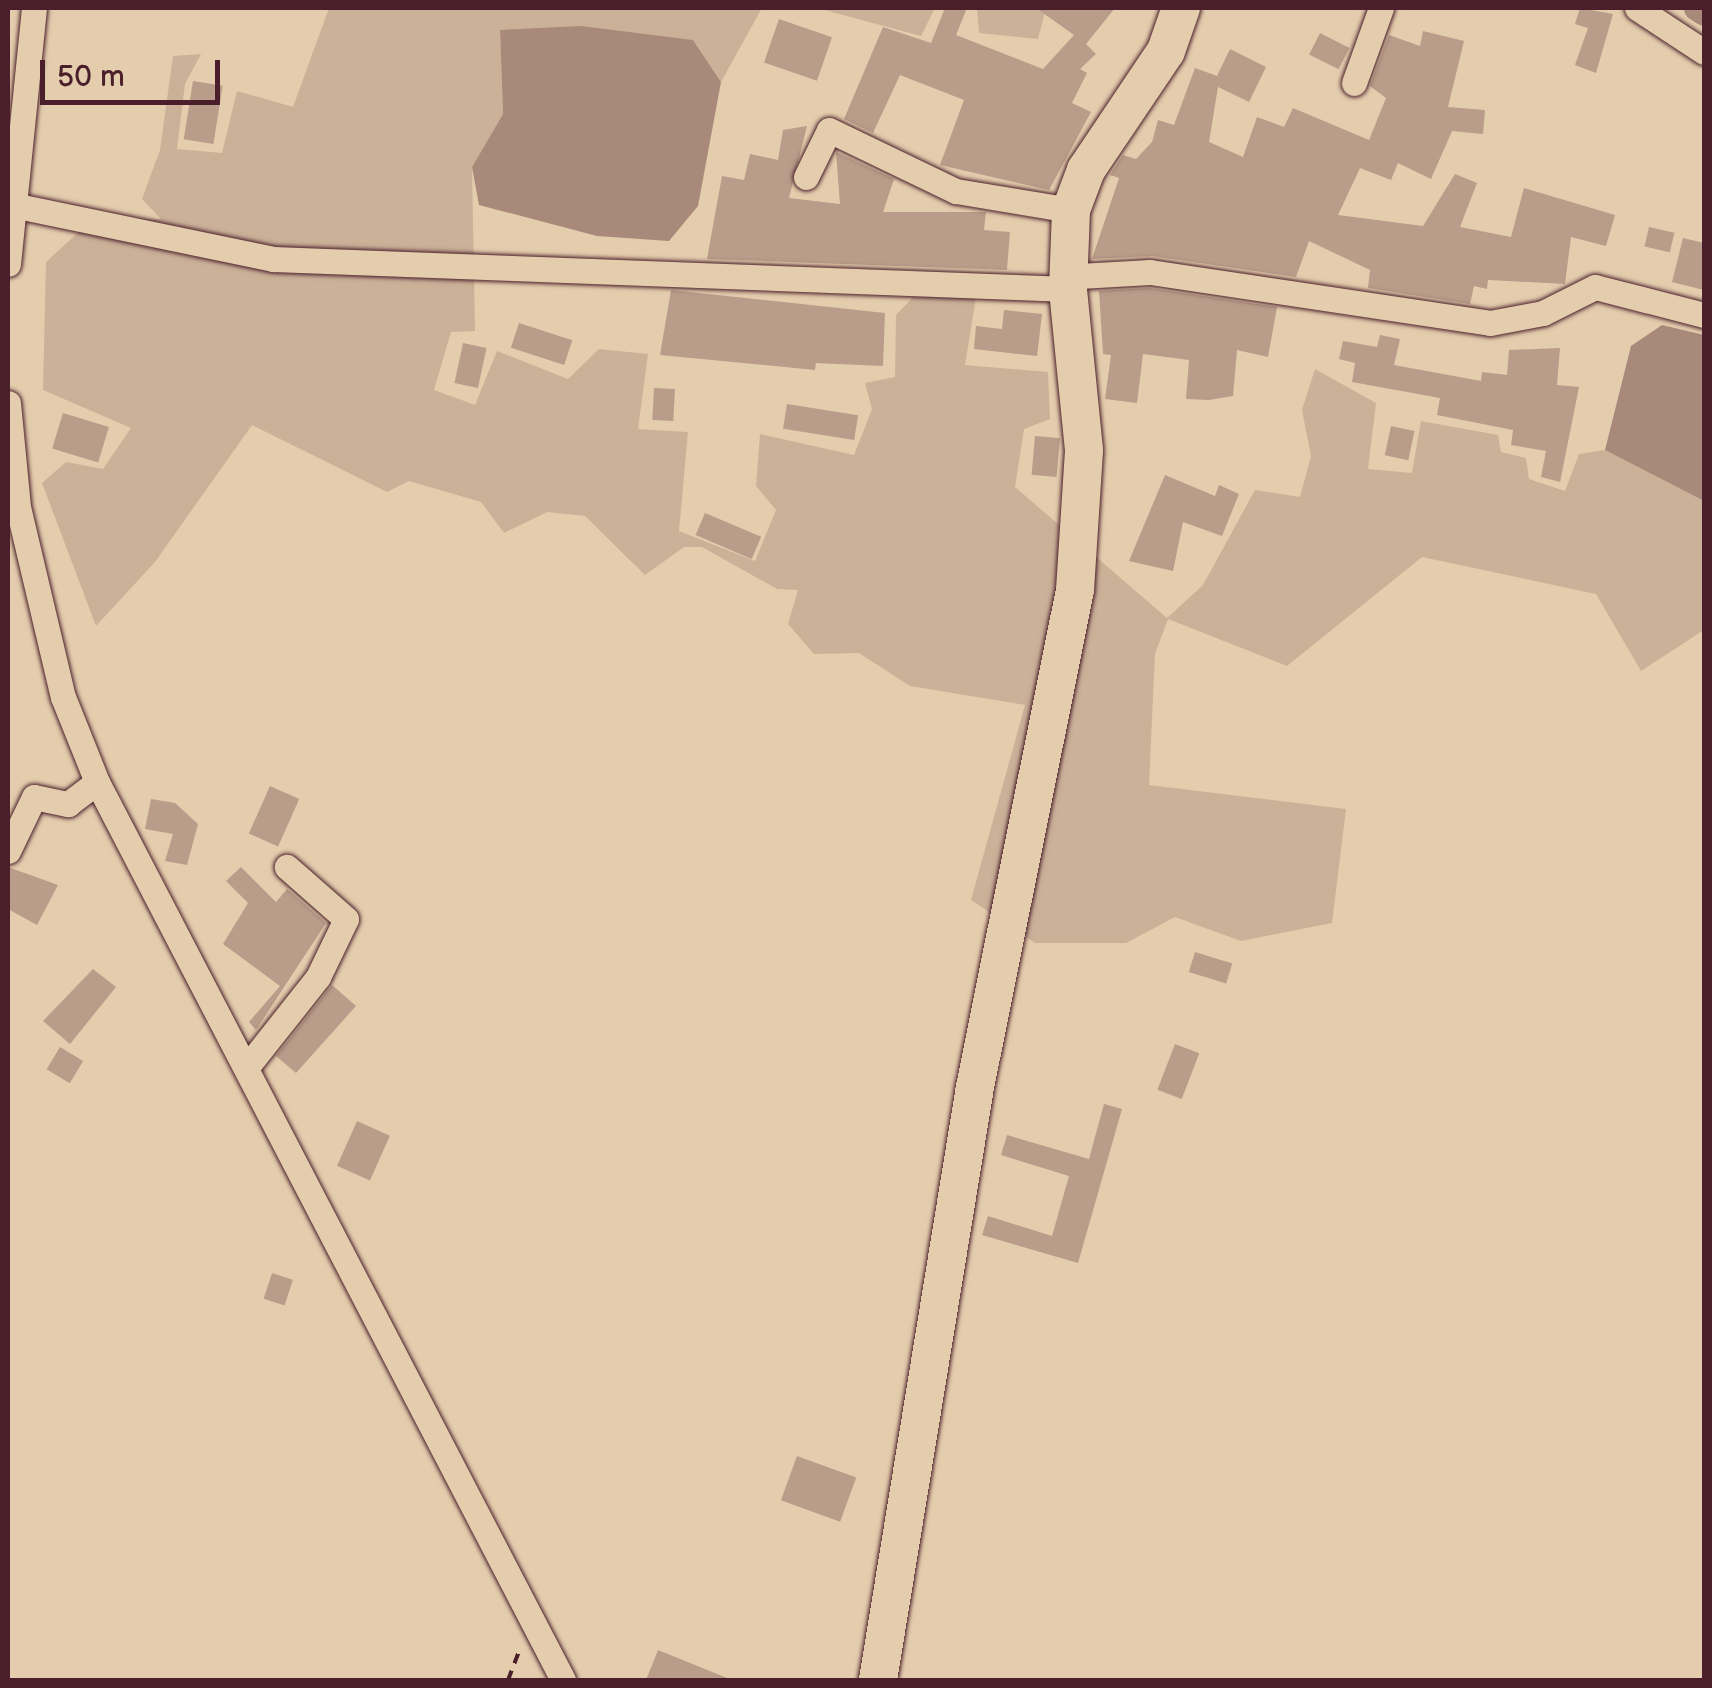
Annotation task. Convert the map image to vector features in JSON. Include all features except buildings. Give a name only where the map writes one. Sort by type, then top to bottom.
[{"type":"main road","points":[[878,1680],[975,1087],[1076,590],[1084,450],[1068,289],[1071,210],[1086,170],[1166,51],[1182,8]]},
{"type":"street","points":[[8,264],[34,8]]},
{"type":"street","points":[[1354,83],[1381,8]]},
{"type":"street","points":[[1637,8],[1704,52]]},
{"type":"street","points":[[806,177],[829,130],[956,191],[1071,210]]},
{"type":"street","points":[[12,205],[273,259],[1068,289],[1079,276],[1150,272],[1490,323],[1543,314],[1595,287],[1704,315]]},
{"type":"street","points":[[8,403],[18,507],[58,678],[97,782],[563,1680]]},
{"type":"street","points":[[8,850],[34,797],[68,804],[97,782]]},
{"type":"street","points":[[246,1068],[318,977],[346,919],[287,868]]},
{"type":"shaded area","points":[[329,8],[762,8],[721,82],[693,40],[500,30],[503,114],[472,167],[475,331],[451,332],[434,390],[475,405],[497,351],[568,379],[599,349],[648,354],[638,429],[688,432],[679,531],[755,561],[776,510],[756,486],[760,434],[854,455],[872,409],[865,383],[895,377],[896,315],[917,293],[976,297],[965,365],[1048,372],[1050,419],[1024,429],[1015,487],[1167,618],[1203,585],[1255,490],[1300,497],[1311,456],[1302,410],[1315,369],[1376,403],[1368,469],[1412,473],[1421,421],[1498,435],[1501,452],[1526,458],[1529,479],[1565,491],[1579,454],[1605,450],[1704,501],[1704,630],[1641,671],[1596,594],[1422,557],[1287,666],[1168,619],[1155,654],[1149,785],[1346,809],[1332,923],[1241,941],[1175,917],[1126,943],[1035,943],[971,900],[1025,705],[910,686],[859,653],[814,654],[788,624],[798,590],[777,589],[702,547],[684,547],[645,575],[585,516],[547,512],[504,533],[481,502],[409,481],[387,492],[252,425],[155,562],[96,626],[42,483],[66,462],[103,469],[131,428],[43,390],[46,262],[94,218],[161,219],[142,199],[160,150],[173,56],[201,54],[185,84],[177,149],[222,153],[237,91],[293,107]]},
{"type":"shaded area","points":[[817,8],[935,8],[921,36]]},
{"type":"shaded area","points":[[977,8],[1046,8],[1038,39],[979,33]]},
{"type":"shaded area","points":[[581,26],[693,40],[721,82],[698,206],[669,241],[597,236],[479,205],[472,167],[503,114],[500,30]]},
{"type":"shaded area","points":[[1662,325],[1704,335],[1704,501],[1605,450],[1631,346]]},
{"type":"waterway","points":[[1696,8],[1704,13]]}]
